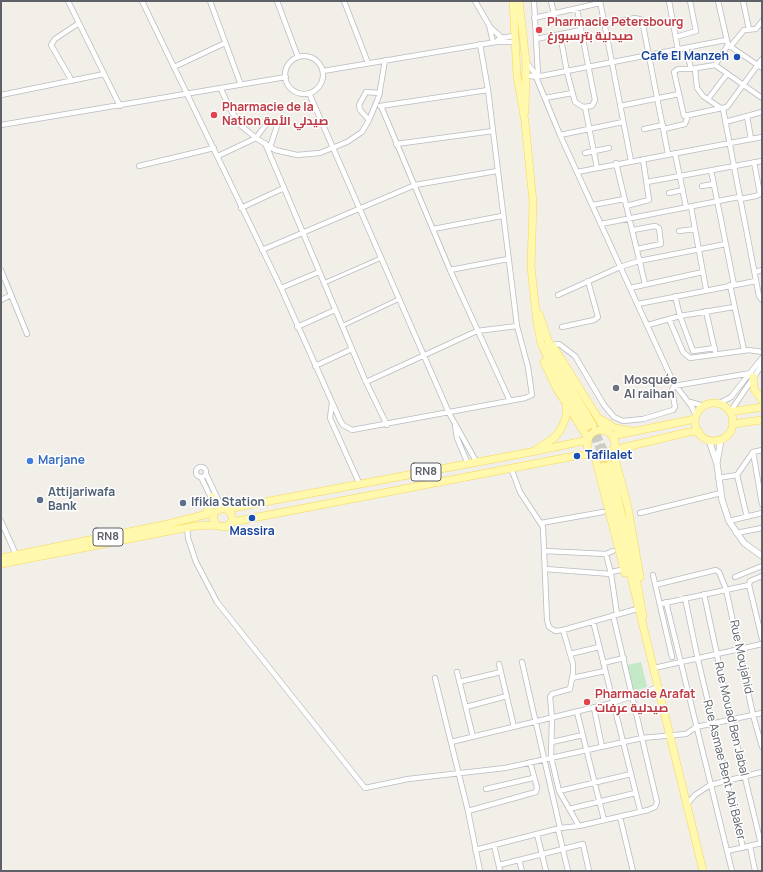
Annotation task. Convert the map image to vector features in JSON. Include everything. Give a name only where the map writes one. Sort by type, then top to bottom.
[{"type":"main road","points":[[513,1],[516,75],[524,122],[533,202],[531,268],[535,302],[550,365],[590,426]]},
{"type":"main road","points":[[519,1],[526,62],[524,122]]},
{"type":"main road","points":[[514,37],[519,32],[524,35]]},
{"type":"main road","points":[[516,75],[526,75]]},
{"type":"main road","points":[[542,334],[553,344],[596,416],[606,431],[612,436],[615,443],[613,451],[641,578],[636,590],[638,608],[659,687],[702,871]]},
{"type":"main road","points":[[542,334],[539,348],[545,364],[566,404],[588,439]]},
{"type":"main road","points":[[752,375],[754,389],[762,400]]},
{"type":"main road","points":[[531,452],[546,444],[558,433],[564,422],[566,404]]},
{"type":"main road","points":[[612,436],[636,432],[696,417],[704,406],[718,404],[730,412],[762,407]]},
{"type":"main road","points":[[594,456],[604,458],[613,451],[689,432],[698,432],[709,440],[721,439],[729,433],[732,424],[730,412]]},
{"type":"main road","points":[[596,416],[615,428],[636,432]]},
{"type":"main road","points":[[696,417],[698,432]]},
{"type":"main road","points":[[732,424],[762,420]]},
{"type":"main road","points":[[606,431],[594,432],[588,439],[587,448],[594,456],[628,581],[636,590]]},
{"type":"main road","name":"RN8","points":[[1,564],[18,558],[168,524],[220,510],[360,485],[531,452],[588,439]]},
{"type":"main road","name":"RN8","points":[[1,558],[18,558],[187,527],[216,525],[224,528],[229,526],[232,522],[580,455],[594,456]]},
{"type":"main road","points":[[607,465],[636,590],[642,607],[642,619]]},
{"type":"main road","points":[[205,515],[210,506],[212,497]]},
{"type":"main road","points":[[216,525],[213,518],[220,510],[233,516],[232,522]]},
{"type":"street","points":[[68,1],[120,106]]},
{"type":"street","points":[[142,1],[281,288],[332,403],[343,425],[352,430],[449,413],[510,401],[532,395],[517,326],[502,216],[488,90],[480,44]]},
{"type":"street","points":[[210,1],[241,85]]},
{"type":"street","points":[[277,1],[298,57]]},
{"type":"street","points":[[344,1],[368,63]]},
{"type":"street","points":[[475,1],[489,25],[494,42]]},
{"type":"street","points":[[534,1],[537,77]]},
{"type":"street","points":[[551,1],[554,14]]},
{"type":"street","points":[[669,1],[678,50]]},
{"type":"street","points":[[676,37],[696,31],[690,1]]},
{"type":"street","points":[[718,1],[728,44]]},
{"type":"street","points":[[743,1],[749,29]]},
{"type":"street","points":[[534,18],[577,9],[600,2],[631,161]]},
{"type":"street","points":[[560,34],[567,72],[576,104],[585,107],[592,106],[595,102],[590,67],[577,9]]},
{"type":"street","points":[[605,24],[635,18],[642,19],[668,154]]},
{"type":"street","points":[[715,65],[728,44],[743,30],[756,28],[762,21]]},
{"type":"street","points":[[72,81],[51,45],[55,39],[79,23]]},
{"type":"street","points":[[489,25],[502,38]]},
{"type":"street","points":[[536,39],[581,30]]},
{"type":"street","points":[[323,71],[494,42],[514,37]]},
{"type":"street","points":[[494,42],[502,38],[514,37]]},
{"type":"street","points":[[174,67],[225,43]]},
{"type":"street","points":[[526,75],[537,77],[649,57],[686,48],[728,44],[760,67]]},
{"type":"street","points":[[686,48],[697,88],[708,99],[723,109],[759,297],[762,300]]},
{"type":"street","points":[[309,56],[314,58],[323,71],[323,79],[319,86],[309,93],[296,91],[289,86],[286,77],[288,65],[298,57],[309,56]]},
{"type":"street","points":[[762,59],[760,67],[744,85],[729,106],[723,109],[688,116],[683,114],[674,72],[678,69],[693,69],[715,65],[727,74],[744,85],[762,98]]},
{"type":"street","points":[[384,60],[379,105],[415,185],[450,270],[510,401]]},
{"type":"street","points":[[526,62],[533,69],[537,77],[560,135],[675,386],[688,402],[696,417]]},
{"type":"street","points":[[1,95],[104,74]]},
{"type":"street","points":[[708,99],[727,74]]},
{"type":"street","points":[[1,125],[187,95],[286,77]]},
{"type":"street","points":[[221,89],[234,117],[256,138],[280,152],[298,154],[320,153],[347,142],[362,132],[379,105],[488,90]]},
{"type":"street","points":[[369,120],[359,109],[359,105],[366,92],[380,93]]},
{"type":"street","points":[[309,93],[449,413],[455,426],[477,462]]},
{"type":"street","points":[[545,98],[572,93]]},
{"type":"street","points":[[620,106],[679,94]]},
{"type":"street","points":[[585,107],[596,168]]},
{"type":"street","points":[[726,122],[762,112]]},
{"type":"street","points":[[644,129],[685,124],[688,116]]},
{"type":"street","points":[[747,116],[751,139]]},
{"type":"street","points":[[218,156],[256,138],[268,121],[276,123],[277,127],[270,147]]},
{"type":"street","points":[[560,135],[623,122]]},
{"type":"street","points":[[396,144],[493,131]]},
{"type":"street","points":[[577,172],[616,163],[762,137]]},
{"type":"street","points":[[265,143],[366,382],[387,425]]},
{"type":"street","points":[[139,166],[214,148]]},
{"type":"street","points":[[585,153],[609,148]]},
{"type":"street","points":[[675,152],[683,190],[695,229],[706,289]]},
{"type":"street","points":[[626,206],[649,201],[650,197],[643,159]]},
{"type":"street","points":[[647,182],[762,161]]},
{"type":"street","points":[[601,224],[717,201],[758,196],[761,187],[754,162]]},
{"type":"street","points":[[616,163],[645,284]]},
{"type":"street","points":[[711,170],[726,244],[734,307],[744,350]]},
{"type":"street","points":[[262,250],[415,185],[497,171]]},
{"type":"street","points":[[702,186],[714,184]]},
{"type":"street","points":[[241,208],[284,188]]},
{"type":"street","points":[[669,193],[683,190]]},
{"type":"street","points":[[593,205],[624,199]]},
{"type":"street","points":[[433,229],[502,216]]},
{"type":"street","points":[[633,230],[655,226],[659,228],[661,244],[637,249]]},
{"type":"street","points":[[679,231],[695,229]]},
{"type":"street","points":[[558,295],[620,267],[639,261],[726,244]]},
{"type":"street","points":[[324,283],[381,258]]},
{"type":"street","points":[[450,270],[508,259]]},
{"type":"street","points":[[754,272],[762,270]]},
{"type":"street","points":[[1,271],[27,334]]},
{"type":"street","points":[[281,288],[319,272]]},
{"type":"street","points":[[630,288],[702,272]]},
{"type":"street","points":[[638,304],[706,289],[756,281]]},
{"type":"street","points":[[562,327],[594,320],[598,317],[588,282]]},
{"type":"street","points":[[1,300],[11,295]]},
{"type":"street","points":[[675,296],[680,316],[693,351],[714,348]]},
{"type":"street","points":[[342,326],[399,299]]},
{"type":"street","points":[[648,325],[680,316],[734,307]]},
{"type":"street","points":[[297,327],[335,310]]},
{"type":"street","points":[[706,311],[716,355]]},
{"type":"street","points":[[669,319],[686,357],[693,359],[744,350],[762,352]]},
{"type":"street","points":[[366,382],[477,331],[517,326]]},
{"type":"street","points":[[553,344],[559,344],[578,360],[599,398],[612,415],[620,421],[626,422],[638,420],[673,410],[675,407],[672,388],[675,386]]},
{"type":"street","points":[[315,366],[352,349]]},
{"type":"street","points":[[730,412],[762,358]]},
{"type":"street","points":[[718,404],[731,398],[762,365]]},
{"type":"street","points":[[675,386],[752,375]]},
{"type":"street","points":[[688,402],[704,406]]},
{"type":"street","points":[[332,403],[330,418],[360,485]]},
{"type":"street","points":[[455,426],[457,438],[468,464]]},
{"type":"street","points":[[721,439],[717,464],[718,478],[729,521],[736,533],[748,547],[762,556]]},
{"type":"street","points":[[709,440],[717,464]]},
{"type":"street","points":[[718,478],[737,475],[754,452],[762,450]]},
{"type":"street","points":[[754,452],[762,504]]},
{"type":"street","points":[[511,468],[520,492],[541,523],[545,551],[547,624],[552,629],[563,630],[638,608]]},
{"type":"street","points":[[204,475],[220,510],[212,497],[204,475]]},
{"type":"street","points":[[737,475],[747,517]]},
{"type":"street","points":[[640,513],[681,505],[721,493]]},
{"type":"street","points":[[541,523],[603,512]]},
{"type":"street","points":[[729,521],[762,513]]},
{"type":"street","points":[[1,521],[18,558]]},
{"type":"street","points":[[187,527],[188,538],[196,562],[218,602],[365,788],[408,779],[458,772],[489,770],[544,758],[586,751],[642,738],[686,734],[696,728],[762,713]]},
{"type":"street","points":[[736,533],[762,528]]},
{"type":"street","points":[[545,551],[606,554],[613,552]]},
{"type":"street","points":[[475,850],[537,834],[620,817],[655,806],[657,800],[615,615],[611,573],[606,554]]},
{"type":"street","points":[[735,577],[762,566]]},
{"type":"street","points":[[546,569],[611,573],[621,570]]},
{"type":"street","name":"Rue Moujahid","points":[[655,585],[717,570],[726,589],[753,715],[762,747]]},
{"type":"street","points":[[653,575],[672,657]]},
{"type":"street","points":[[762,576],[750,580],[749,585],[762,639]]},
{"type":"street","points":[[660,604],[749,585]]},
{"type":"street","name":"Rue Mouad Ben Jabal","points":[[704,594],[716,655],[761,843]]},
{"type":"street","name":"Rue Asmae Bent Abi Baker","points":[[685,598],[726,781],[743,848]]},
{"type":"street","points":[[666,602],[732,871]]},
{"type":"street","points":[[593,621],[612,703],[640,810]]},
{"type":"street","points":[[563,630],[573,667],[572,678],[570,689],[552,694],[550,697],[552,718],[551,757],[559,791],[579,826]]},
{"type":"street","points":[[654,668],[698,660],[762,644]]},
{"type":"street","points":[[570,654],[599,647]]},
{"type":"street","points":[[603,663],[624,658]]},
{"type":"street","points":[[522,662],[568,871]]},
{"type":"street","points":[[499,664],[514,727]]},
{"type":"street","points":[[572,678],[605,671]]},
{"type":"street","points":[[457,672],[473,737]]},
{"type":"street","points":[[459,682],[501,672]]},
{"type":"street","points":[[435,678],[468,811],[480,871]]},
{"type":"street","points":[[451,742],[594,708],[659,687]]},
{"type":"street","points":[[466,706],[507,696]]},
{"type":"street","points":[[594,708],[602,747]]},
{"type":"street","points":[[577,712],[604,820]]},
{"type":"street","points":[[552,742],[582,735]]},
{"type":"street","points":[[468,811],[536,792],[537,787],[533,778],[530,762]]},
{"type":"street","points":[[687,804],[695,795],[710,785],[762,772]]},
{"type":"street","points":[[559,791],[631,774]]},
{"type":"street","points":[[486,789],[533,778]]},
{"type":"street","points":[[569,809],[635,793]]},
{"type":"street","points":[[620,817],[633,871]]},
{"type":"street","points":[[537,834],[546,871]]},
{"type":"street","points":[[727,852],[761,843]]},
{"type":"street","points":[[499,865],[583,844],[589,871]]},
{"type":"street","points":[[494,845],[500,871]]},
{"type":"street","points":[[750,846],[756,871]]},
{"type":"street","points":[[519,860],[522,871]]},
{"type":"green space","points":[[641,662],[647,687],[633,691],[627,665]]},
{"type":"tunnel","points":[[593,425],[610,464]]},
{"type":"tunnel","points":[[587,427],[598,445],[604,466]]},
{"type":"place","name":"Pharmacie Petersbourg صيدلية بترسبورغ","points":[[539,30]]},
{"type":"place","name":"Cafe El Manzeh","points":[[737,57]]},
{"type":"place","name":"Pharmacie de la Nation صيدلي الأمة","points":[[214,115]]},
{"type":"place","name":"Mosquée Al raihan","points":[[616,388]]},
{"type":"place","name":"Tafilalet","points":[[577,456]]},
{"type":"place","name":"Marjane","points":[[30,461]]},
{"type":"place","name":"Attijariwafa Bank","points":[[40,500]]},
{"type":"place","name":"Ifikia Station","points":[[183,503]]},
{"type":"place","name":"Massira","points":[[252,518]]},
{"type":"place","name":"Pharmacie Arafat صيدلية عرفات","points":[[587,702]]}]
